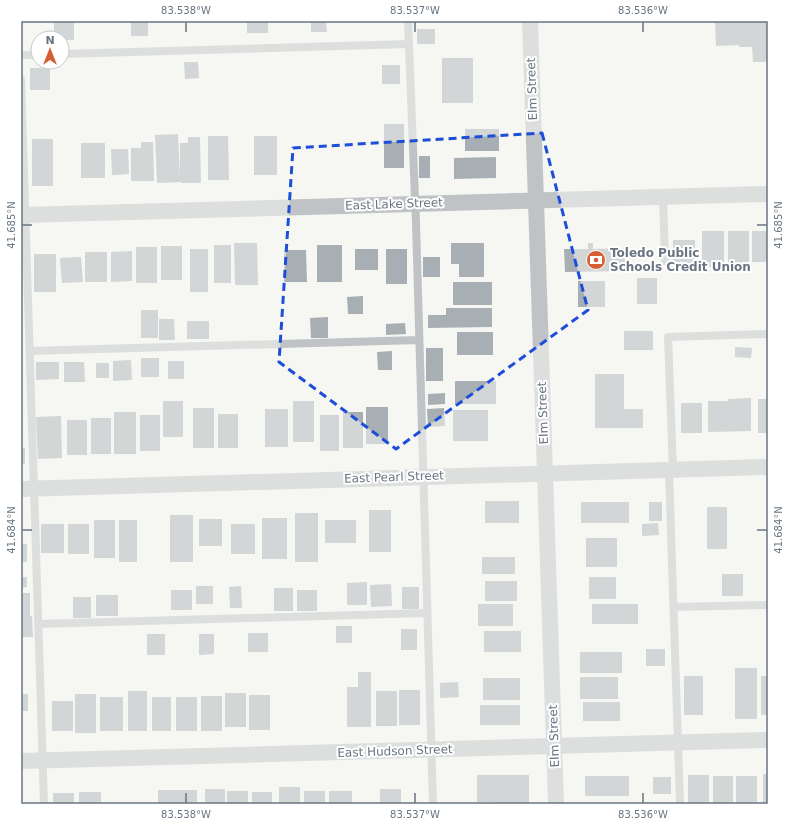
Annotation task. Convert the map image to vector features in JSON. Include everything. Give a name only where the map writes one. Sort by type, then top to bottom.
[{"type":"street","name":"Elm Street","points":[[530,21],[556,804]]},
{"type":"street","name":"East Lake Street","points":[[23,215],[768,194]]},
{"type":"street","name":"East Pearl Street","points":[[27,488],[768,467]]},
{"type":"street","name":"East Hudson Street","points":[[21,762],[768,740]]},
{"type":"lane","points":[[408,21],[433,804]]},
{"type":"lane","points":[[70,54],[409,44]]},
{"type":"lane","points":[[21,79],[23,215],[30,351],[27,488],[38,624],[44,804]]},
{"type":"lane","points":[[663,196],[665,261]]},
{"type":"lane","points":[[680,804],[673,607],[668,337],[768,334]]},
{"type":"lane","points":[[30,351],[419,340]]},
{"type":"lane","points":[[673,607],[768,605]]},
{"type":"lane","points":[[38,624],[427,613]]},
{"type":"highlighted area","points":[[542,133],[588,310],[396,449],[279,362],[293,148]]},
{"type":"building","points":[[54,21],[74,21],[74,40],[70,40],[70,30],[54,30]]},
{"type":"building","points":[[131,21],[148,21],[148,36],[131,36]]},
{"type":"building","points":[[247,21],[268,21],[268,33],[247,33]]},
{"type":"building","points":[[311,21],[326,21],[327,32],[311,32]]},
{"type":"building","points":[[715,21],[768,21],[768,62],[753,62],[752,47],[739,47],[739,45],[716,46]]},
{"type":"building","points":[[417,29],[435,29],[435,44],[417,44]]},
{"type":"building","points":[[442,58],[473,58],[473,103],[442,103]]},
{"type":"building","points":[[184,62],[198,62],[199,78],[185,79]]},
{"type":"building","points":[[382,65],[400,65],[400,84],[382,84]]},
{"type":"building","points":[[30,70],[50,70],[50,90],[30,90]]},
{"type":"building","points":[[384,124],[404,124],[404,168],[384,168]]},
{"type":"building","points":[[465,129],[499,129],[499,151],[465,151]]},
{"type":"building","points":[[178,134],[180,178],[180,143],[188,143],[188,137],[200,137],[201,183],[157,183],[155,135]]},
{"type":"building","points":[[208,136],[228,136],[229,180],[208,180]]},
{"type":"building","points":[[254,136],[277,136],[277,175],[254,175]]},
{"type":"building","points":[[32,139],[53,139],[53,186],[32,186]]},
{"type":"building","points":[[141,142],[153,142],[154,181],[131,181],[131,148],[141,148]]},
{"type":"building","points":[[81,143],[105,143],[105,178],[81,178]]},
{"type":"building","points":[[111,149],[128,149],[129,174],[112,175]]},
{"type":"building","points":[[419,156],[430,156],[430,178],[419,178]]},
{"type":"building","points":[[496,157],[496,178],[454,179],[454,158]]},
{"type":"building","points":[[702,231],[724,231],[724,267],[702,267]]},
{"type":"building","points":[[728,231],[749,231],[749,263],[728,263]]},
{"type":"building","points":[[752,231],[768,231],[768,262],[752,262]]},
{"type":"building","points":[[673,240],[695,240],[695,268],[673,268]]},
{"type":"building","points":[[234,243],[257,243],[258,285],[235,285]]},
{"type":"building","points":[[451,243],[484,243],[484,277],[459,277],[459,264],[451,264]]},
{"type":"building","name":"Toledo Public Schools Credit Union","points":[[588,243],[593,243],[593,249],[627,248],[628,271],[565,272],[564,249],[588,249]]},
{"type":"building","points":[[214,245],[231,245],[231,283],[214,283]]},
{"type":"building","points":[[317,245],[342,245],[342,282],[317,282]]},
{"type":"building","points":[[161,246],[182,246],[182,280],[161,280]]},
{"type":"building","points":[[136,247],[157,247],[157,283],[136,283]]},
{"type":"building","points":[[190,249],[208,249],[208,292],[190,292]]},
{"type":"building","points":[[355,249],[378,249],[378,270],[355,270]]},
{"type":"building","points":[[386,249],[407,249],[407,284],[386,284]]},
{"type":"building","points":[[284,250],[306,250],[307,282],[284,282]]},
{"type":"building","points":[[132,251],[132,281],[111,282],[111,252]]},
{"type":"building","points":[[85,252],[107,252],[107,282],[85,282]]},
{"type":"building","points":[[34,254],[56,254],[56,292],[34,292]]},
{"type":"building","points":[[81,257],[83,282],[62,283],[60,258]]},
{"type":"building","points":[[423,257],[440,257],[440,277],[423,277]]},
{"type":"building","points":[[637,278],[657,278],[657,304],[637,304]]},
{"type":"building","points":[[578,281],[605,281],[605,307],[578,307]]},
{"type":"building","points":[[453,282],[492,282],[492,305],[453,305]]},
{"type":"building","points":[[363,296],[363,314],[348,314],[347,297]]},
{"type":"building","points":[[446,308],[492,308],[492,327],[428,328],[428,315],[446,315]]},
{"type":"building","points":[[141,310],[158,310],[158,338],[141,338]]},
{"type":"building","points":[[328,317],[328,338],[311,338],[310,318]]},
{"type":"building","points":[[159,319],[174,319],[175,340],[159,340]]},
{"type":"building","points":[[187,321],[209,321],[209,339],[187,339]]},
{"type":"building","points":[[405,323],[406,334],[386,335],[386,324]]},
{"type":"building","points":[[624,331],[653,331],[653,350],[624,350]]},
{"type":"building","points":[[457,332],[493,332],[493,355],[457,355]]},
{"type":"building","points":[[735,347],[752,348],[751,358],[735,357]]},
{"type":"building","points":[[426,348],[443,348],[443,381],[426,381]]},
{"type":"building","points":[[392,351],[392,370],[378,370],[377,352]]},
{"type":"building","points":[[141,358],[159,358],[159,377],[141,377]]},
{"type":"building","points":[[131,360],[132,380],[113,381],[113,361]]},
{"type":"building","points":[[168,361],[184,361],[184,379],[168,379]]},
{"type":"building","points":[[36,362],[59,362],[59,379],[36,380]]},
{"type":"building","points":[[64,362],[84,362],[85,382],[64,382]]},
{"type":"building","points":[[96,363],[109,363],[109,378],[96,378]]},
{"type":"building","points":[[595,374],[624,374],[624,409],[643,409],[643,428],[595,428]]},
{"type":"building","points":[[455,381],[496,381],[496,404],[455,404]]},
{"type":"building","points":[[445,393],[445,404],[428,405],[428,394]]},
{"type":"building","points":[[751,398],[751,431],[708,432],[708,401],[728,401],[728,399]]},
{"type":"building","points":[[758,399],[768,399],[768,433],[758,433]]},
{"type":"building","points":[[163,401],[183,401],[183,437],[163,437]]},
{"type":"building","points":[[293,401],[314,401],[314,442],[293,442]]},
{"type":"building","points":[[681,403],[702,403],[702,433],[681,433]]},
{"type":"building","points":[[366,407],[388,407],[388,444],[366,444]]},
{"type":"building","points":[[193,408],[214,408],[214,448],[193,448]]},
{"type":"building","points":[[444,408],[445,426],[428,427],[427,409]]},
{"type":"building","points":[[265,409],[288,409],[288,447],[265,447]]},
{"type":"building","points":[[453,410],[488,410],[488,441],[453,441]]},
{"type":"building","points":[[114,412],[136,412],[136,454],[114,454]]},
{"type":"building","points":[[343,412],[363,412],[363,448],[343,448]]},
{"type":"building","points":[[218,414],[238,414],[238,448],[218,448]]},
{"type":"building","points":[[140,415],[160,415],[160,451],[140,451]]},
{"type":"building","points":[[320,415],[339,415],[339,451],[320,451]]},
{"type":"building","points":[[61,416],[62,458],[38,459],[36,417]]},
{"type":"building","points":[[91,418],[111,418],[111,454],[91,454]]},
{"type":"building","points":[[67,420],[87,420],[87,455],[67,455]]},
{"type":"building","points":[[21,448],[25,448],[25,464],[21,464]]},
{"type":"building","points":[[485,501],[519,501],[519,523],[485,523]]},
{"type":"building","points":[[581,502],[629,502],[629,523],[581,523]]},
{"type":"building","points":[[649,502],[662,502],[662,521],[649,521]]},
{"type":"building","points":[[707,507],[727,507],[727,549],[707,549]]},
{"type":"building","points":[[369,510],[391,510],[391,552],[369,552]]},
{"type":"building","points":[[295,513],[318,513],[318,562],[295,562]]},
{"type":"building","points":[[170,515],[193,515],[193,562],[170,562]]},
{"type":"building","points":[[262,518],[287,518],[287,559],[262,559]]},
{"type":"building","points":[[199,519],[222,519],[222,546],[199,546]]},
{"type":"building","points":[[94,520],[115,520],[115,558],[94,558]]},
{"type":"building","points":[[119,520],[137,520],[137,562],[119,562]]},
{"type":"building","points":[[325,520],[356,520],[356,543],[325,543]]},
{"type":"building","points":[[658,523],[659,535],[642,536],[642,524]]},
{"type":"building","points":[[41,524],[64,524],[64,553],[41,553]]},
{"type":"building","points":[[68,524],[89,524],[89,554],[68,554]]},
{"type":"building","points":[[231,524],[255,524],[255,554],[231,554]]},
{"type":"building","points":[[586,538],[617,538],[617,567],[586,567]]},
{"type":"building","points":[[21,544],[27,544],[27,562],[21,562]]},
{"type":"building","points":[[482,557],[515,557],[515,574],[482,574]]},
{"type":"building","points":[[722,574],[743,574],[743,596],[722,596]]},
{"type":"building","points":[[21,577],[27,577],[27,587],[21,588]]},
{"type":"building","points":[[589,577],[616,577],[616,599],[589,599]]},
{"type":"building","points":[[485,581],[517,581],[517,601],[485,601]]},
{"type":"building","points":[[367,582],[367,605],[347,605],[347,583]]},
{"type":"building","points":[[391,584],[392,606],[371,607],[370,585]]},
{"type":"building","points":[[196,586],[213,586],[213,604],[196,604]]},
{"type":"building","points":[[241,586],[242,608],[230,608],[229,587]]},
{"type":"building","points":[[402,587],[419,587],[419,609],[402,609]]},
{"type":"building","points":[[274,588],[293,588],[293,611],[274,611]]},
{"type":"building","points":[[171,590],[192,590],[192,610],[171,610]]},
{"type":"building","points":[[297,590],[317,590],[317,611],[297,611]]},
{"type":"building","points":[[21,593],[30,593],[30,616],[32,616],[33,637],[21,637]]},
{"type":"building","points":[[96,595],[118,595],[118,616],[96,616]]},
{"type":"building","points":[[73,597],[91,597],[91,618],[73,618]]},
{"type":"building","points":[[478,604],[513,604],[513,626],[478,626]]},
{"type":"building","points":[[592,604],[638,604],[638,624],[592,624]]},
{"type":"building","points":[[336,626],[352,626],[352,643],[336,643]]},
{"type":"building","points":[[401,629],[417,629],[417,650],[401,650]]},
{"type":"building","points":[[484,631],[521,631],[521,652],[484,652]]},
{"type":"building","points":[[248,633],[268,633],[268,652],[248,652]]},
{"type":"building","points":[[147,634],[165,634],[165,655],[147,655]]},
{"type":"building","points":[[199,634],[214,634],[214,654],[199,655]]},
{"type":"building","points":[[646,649],[665,649],[665,666],[646,666]]},
{"type":"building","points":[[580,652],[622,652],[622,673],[580,673]]},
{"type":"building","points":[[735,668],[757,668],[757,719],[735,719]]},
{"type":"building","points":[[358,672],[371,672],[371,727],[347,727],[347,687],[358,687]]},
{"type":"building","points":[[684,676],[703,676],[703,715],[684,715]]},
{"type":"building","points":[[761,676],[768,676],[768,715],[761,715]]},
{"type":"building","points":[[580,677],[618,677],[618,699],[580,699]]},
{"type":"building","points":[[483,678],[520,678],[520,700],[483,700]]},
{"type":"building","points":[[458,682],[459,697],[440,698],[440,683]]},
{"type":"building","points":[[399,690],[420,690],[420,725],[399,725]]},
{"type":"building","points":[[128,691],[147,691],[147,731],[128,731]]},
{"type":"building","points":[[376,691],[397,691],[397,726],[376,726]]},
{"type":"building","points":[[225,693],[246,693],[246,727],[225,727]]},
{"type":"building","points":[[21,694],[28,694],[28,711],[21,711]]},
{"type":"building","points":[[75,694],[96,694],[96,733],[75,733]]},
{"type":"building","points":[[249,695],[270,695],[270,730],[249,730]]},
{"type":"building","points":[[201,696],[222,696],[222,731],[201,731]]},
{"type":"building","points":[[100,697],[123,697],[123,731],[100,731]]},
{"type":"building","points":[[152,697],[171,697],[171,731],[152,731]]},
{"type":"building","points":[[176,697],[197,697],[197,731],[176,731]]},
{"type":"building","points":[[52,701],[73,701],[73,731],[52,731]]},
{"type":"building","points":[[583,702],[620,702],[620,721],[583,721]]},
{"type":"building","points":[[480,705],[520,705],[520,725],[480,725]]},
{"type":"building","points":[[763,774],[768,774],[768,804],[763,804]]},
{"type":"building","points":[[477,775],[529,775],[529,804],[477,802]]},
{"type":"building","points":[[688,775],[709,775],[709,804],[688,804]]},
{"type":"building","points":[[585,776],[629,776],[629,796],[585,796]]},
{"type":"building","points":[[713,776],[733,776],[733,804],[713,804]]},
{"type":"building","points":[[736,776],[757,776],[757,804],[736,804]]},
{"type":"building","points":[[653,777],[671,777],[671,794],[653,794]]},
{"type":"building","points":[[279,787],[300,787],[300,804],[279,804]]},
{"type":"building","points":[[205,789],[225,789],[225,804],[205,804]]},
{"type":"building","points":[[380,789],[401,789],[401,804],[380,804]]},
{"type":"building","points":[[158,790],[197,790],[197,804],[158,804]]},
{"type":"building","points":[[227,791],[248,791],[248,804],[227,804]]},
{"type":"building","points":[[304,791],[325,791],[325,804],[304,804]]},
{"type":"building","points":[[329,791],[352,791],[352,804],[329,804]]},
{"type":"building","points":[[79,792],[101,792],[101,804],[79,804]]},
{"type":"building","points":[[252,792],[272,792],[272,804],[252,804]]},
{"type":"building","points":[[53,793],[74,793],[74,804],[53,804]]},
{"type":"place","name":"Toledo Public Schools Credit Union","points":[[596,260]]}]
